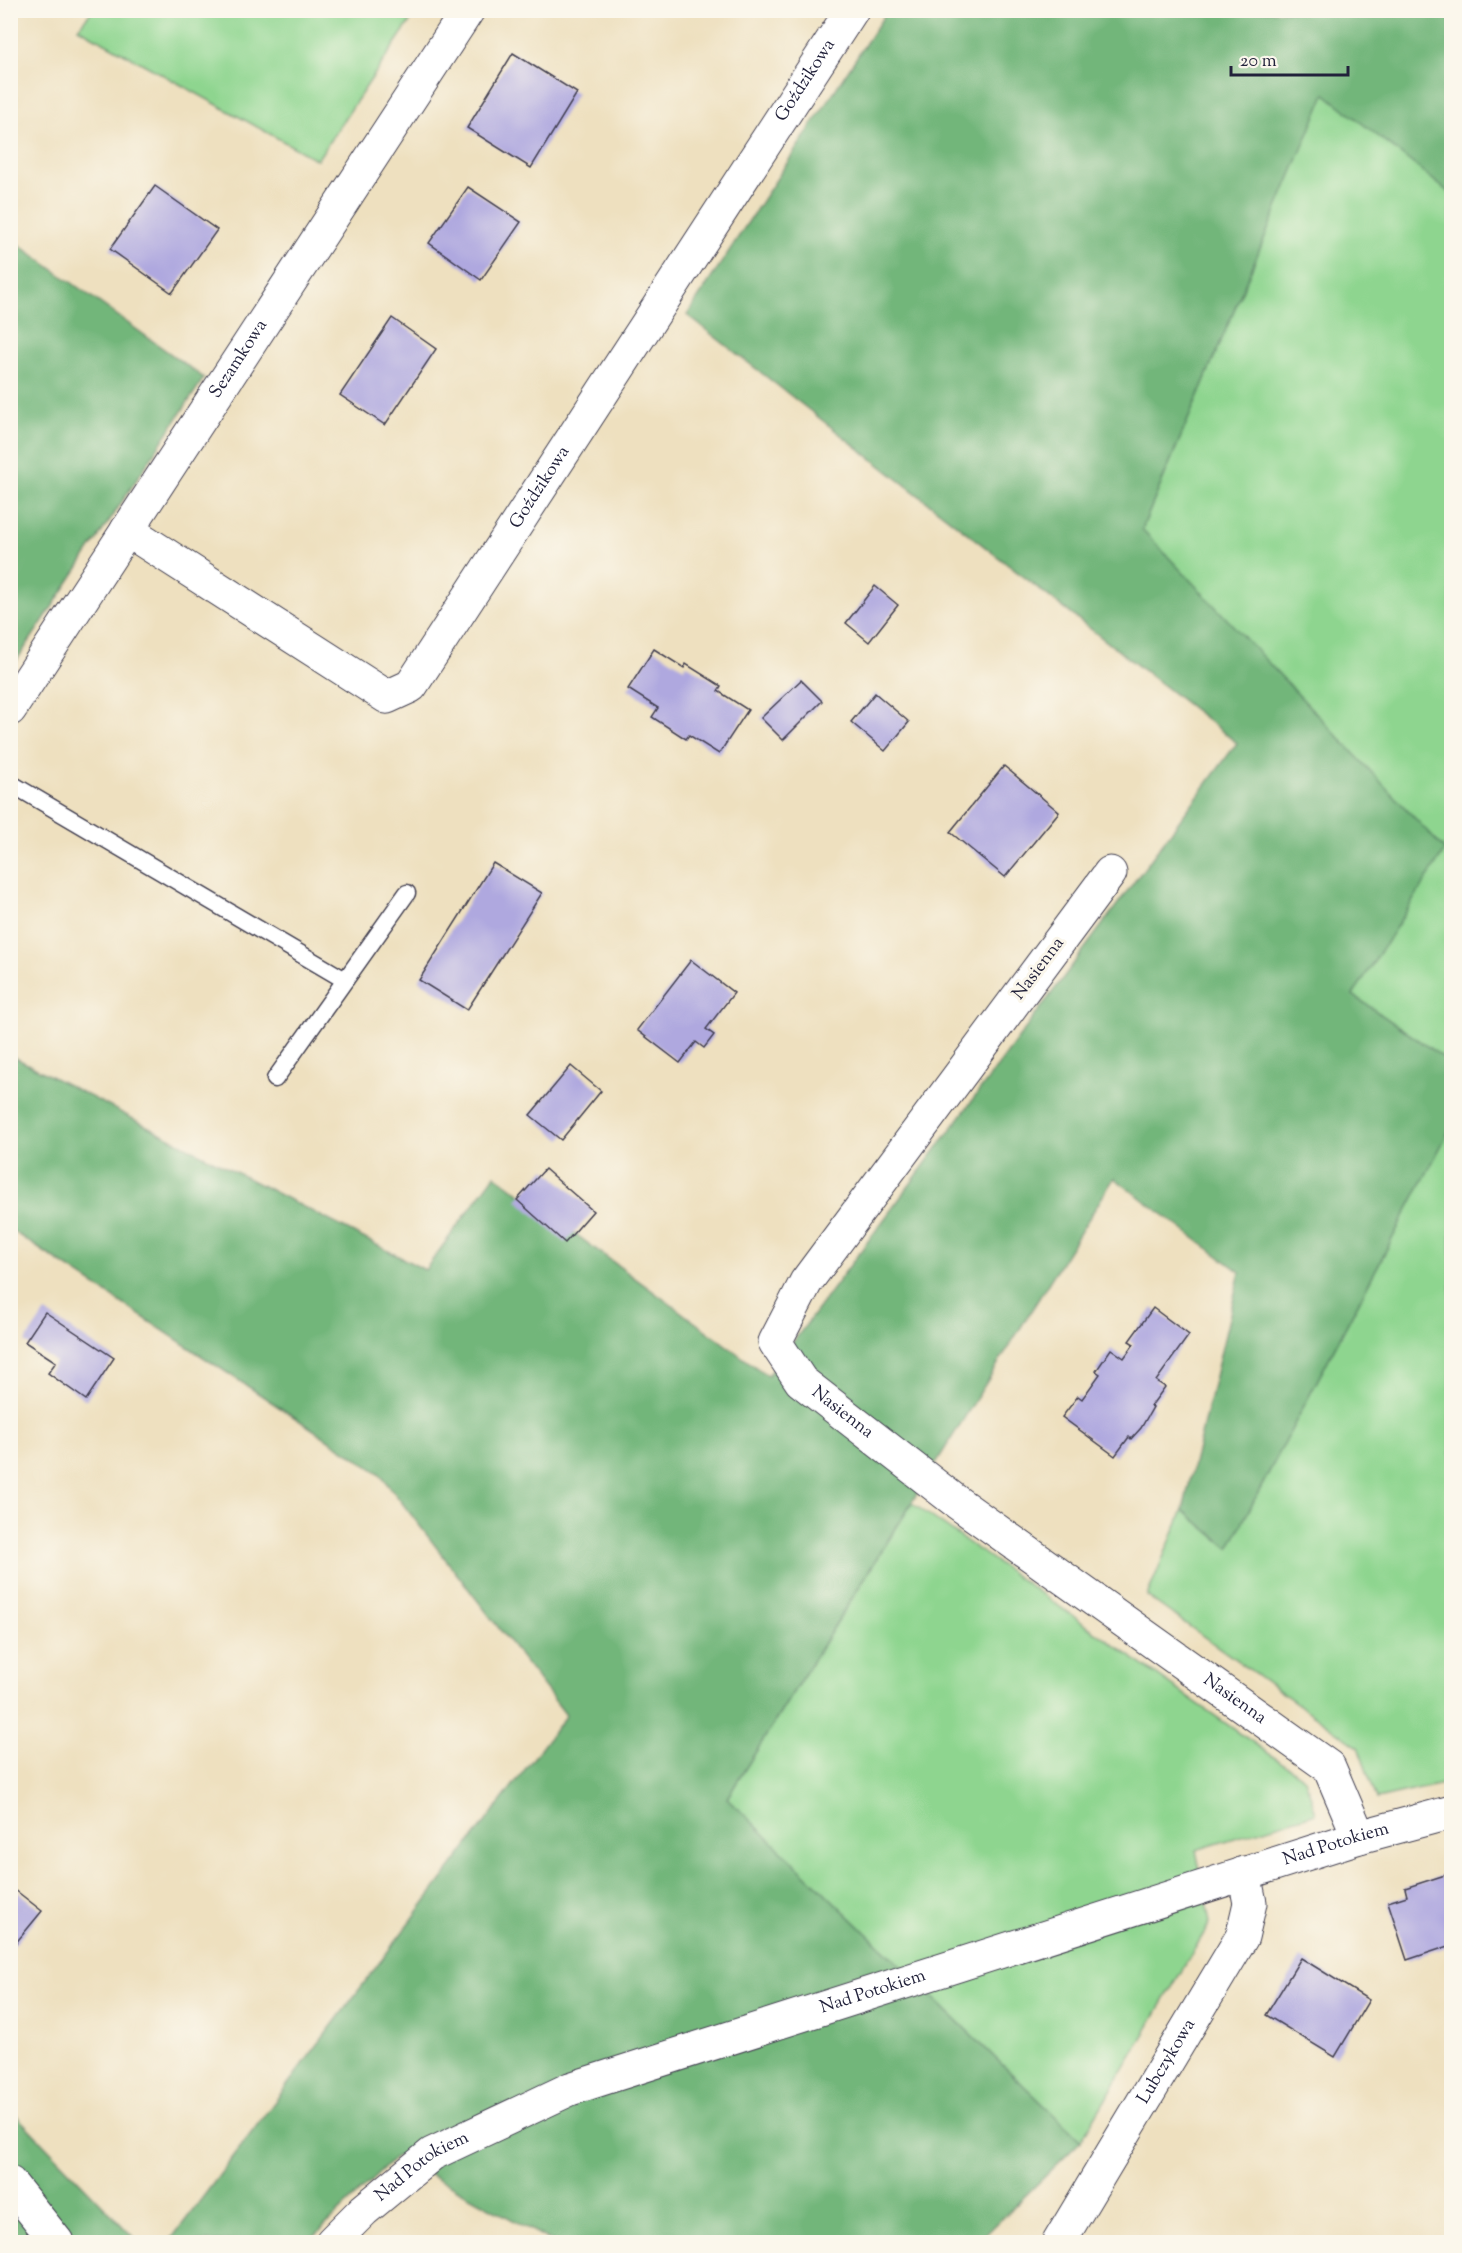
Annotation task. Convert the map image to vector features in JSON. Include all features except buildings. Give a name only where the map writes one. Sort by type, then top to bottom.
[{"type":"street","name":"Sezamkowa","points":[[10,709],[468,10]]},
{"type":"street","name":"Goździkowa","points":[[126,530],[387,697],[411,686],[852,10]]},
{"type":"street","name":"Nasienna","points":[[1110,873],[806,1282],[775,1342],[801,1381],[958,1503],[1329,1767],[1359,1837]]},
{"type":"street","name":"Nad Potokiem","points":[[332,2242],[364,2210],[432,2154],[570,2090],[1244,1873],[1359,1837],[1452,1812]]},
{"type":"street","name":"Lubczykowa","points":[[1059,2242],[1242,1937],[1250,1903],[1244,1873]]},
{"type":"street","points":[[10,2183],[57,2242]]},
{"type":"lane","points":[[10,783],[345,980]]},
{"type":"lane","points":[[275,1079],[406,893]]},
{"type":"green space","points":[[92,11],[417,11],[317,160],[78,28]]},
{"type":"green space","points":[[887,11],[1451,11],[1451,194],[1325,94],[1142,529],[1445,850],[1353,995],[1451,1063],[1451,1127],[1229,1548],[1183,1510],[1240,1272],[1114,1178],[727,1798],[1081,2141],[978,2242],[553,2242],[397,2156],[308,2242],[169,2242],[566,1715],[379,1473],[11,1230],[10,1055],[425,1270],[495,1175],[768,1376],[1237,743],[687,315]]},
{"type":"green space","points":[[1325,93],[1451,194],[1451,1063],[1353,995],[1142,529]]},
{"type":"green space","points":[[11,239],[204,378],[11,669]]},
{"type":"green space","points":[[1451,1127],[1451,1782],[1377,1799],[1358,1747],[1147,1596],[1183,1510],[1229,1548]]},
{"type":"green space","points":[[912,1503],[1305,1779],[1316,1813],[1196,1850],[1210,1923],[1081,2141],[727,1798]]},
{"type":"green space","points":[[11,2110],[138,2242],[11,2242]]}]
